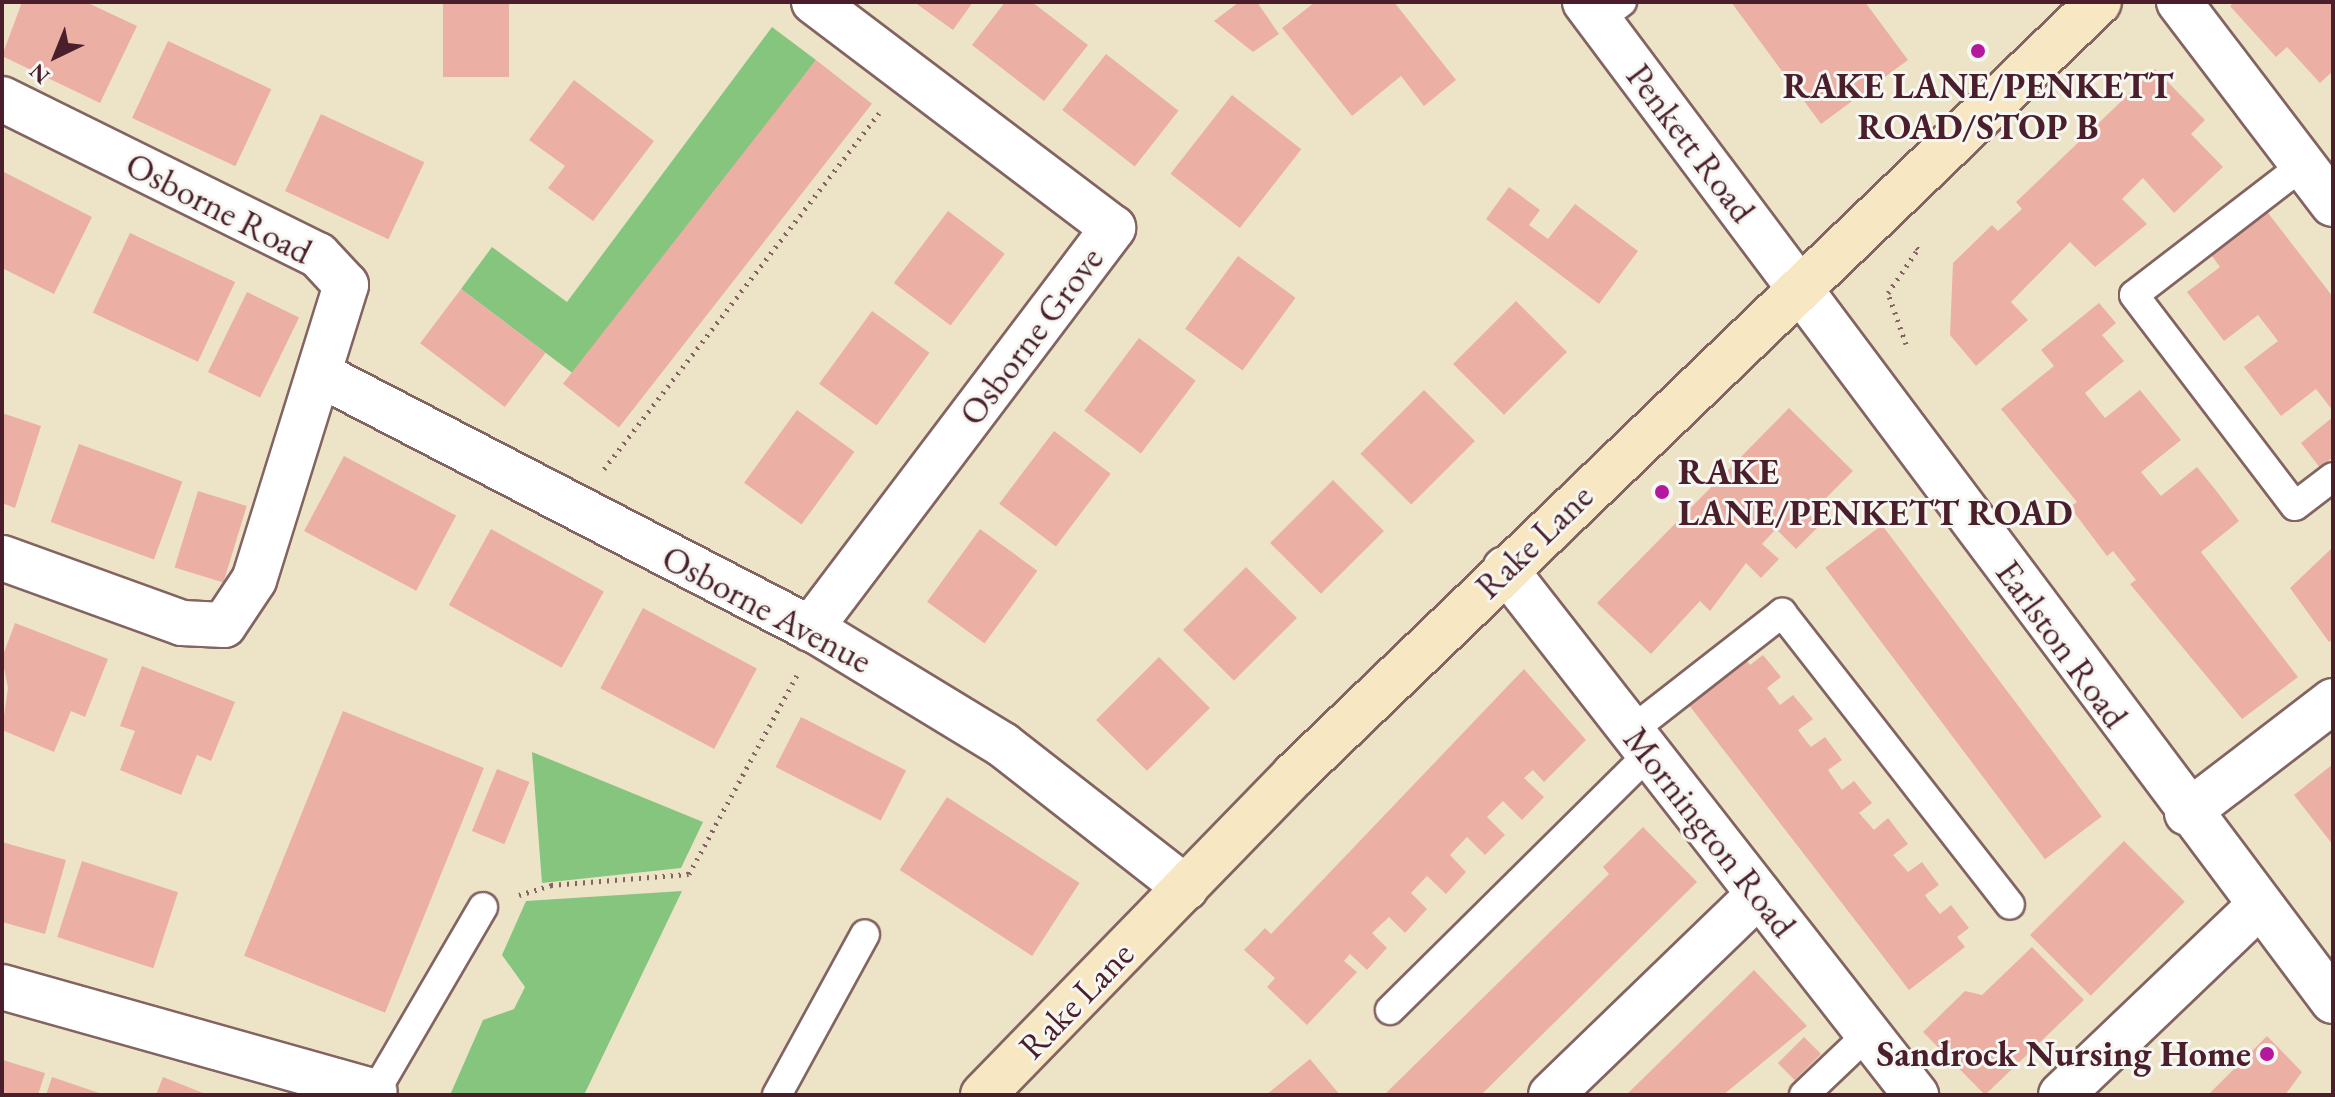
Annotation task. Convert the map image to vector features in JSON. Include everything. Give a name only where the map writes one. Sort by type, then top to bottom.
[{"type":"main road","name":"Rake Lane","points":[[983,1095],[1505,569],[1801,282],[2099,2]]},
{"type":"street","name":"Osborne Grove","points":[[814,2],[1113,228],[815,631]]},
{"type":"street","points":[[2179,2],[2333,204]]},
{"type":"street","name":"Penkett Road","points":[[1602,8],[1801,282]]},
{"type":"street","name":"Osborne Road","points":[[2,99],[318,255],[346,285],[321,375]]},
{"type":"street","name":"Earlston Road","points":[[1801,282],[2187,813],[2333,1001]]},
{"type":"street","points":[[2,558],[182,623],[224,625],[254,580],[321,375]]},
{"type":"street","name":"Osborne Avenue","points":[[321,375],[815,631],[1003,745],[1186,888]]},
{"type":"street","name":"Mornington Road","points":[[1505,569],[1916,1095]]},
{"type":"street","points":[[2187,813],[2333,701]]},
{"type":"street","points":[[1551,1095],[1759,894]]},
{"type":"street","points":[[2061,1095],[2259,906]]},
{"type":"street","points":[[2,987],[375,1092]]},
{"type":"lane","points":[[2303,165],[2134,295],[2295,506],[2333,477]]},
{"type":"lane","points":[[1390,1010],[1640,742],[1782,613],[2010,905]]},
{"type":"lane","points":[[375,1092],[483,907]]},
{"type":"lane","points":[[777,1095],[865,934]]},
{"type":"lane","points":[[1804,1095],[1868,1034]]},
{"type":"path","points":[[574,507],[909,74]]},
{"type":"path","points":[[483,907],[551,885],[689,874],[815,631]]},
{"type":"green space","points":[[772,27],[816,60],[579,378],[461,289],[492,247],[567,302]]},
{"type":"green space","points":[[532,752],[703,822],[681,868],[542,883]]},
{"type":"green space","points":[[682,891],[584,1095],[450,1095],[483,1020],[514,1009],[525,987],[502,955],[526,901]]},
{"type":"building","points":[[22,2],[86,2],[137,26],[100,103],[2,56]]},
{"type":"building","points":[[443,2],[509,2],[509,77],[443,77]]},
{"type":"building","points":[[914,2],[973,2],[953,30]]},
{"type":"building","points":[[1005,2],[1032,2],[1088,45],[1044,101],[972,45]]},
{"type":"building","points":[[1239,2],[1257,2],[1279,34],[1253,52],[1214,21]]},
{"type":"building","points":[[1315,2],[1394,2],[1456,80],[1424,106],[1401,76],[1352,116],[1282,28]]},
{"type":"building","points":[[1731,2],[1865,2],[1908,60],[1821,124]]},
{"type":"building","points":[[2235,2],[2333,2],[2333,71],[2320,83],[2287,47],[2276,57],[2230,6]]},
{"type":"building","points":[[168,41],[271,89],[235,166],[132,118]]},
{"type":"building","points":[[1106,54],[1178,111],[1135,167],[1062,110]]},
{"type":"building","points":[[816,60],[872,104],[619,428],[563,384]]},
{"type":"building","points":[[2155,69],[2205,120],[2191,134],[2223,167],[2174,213],[2143,178],[2122,199],[2147,224],[2095,267],[2070,242],[2011,302],[2028,320],[1976,366],[1950,335],[1953,263],[1992,225],[1998,231],[2022,209],[2016,202]]},
{"type":"building","points":[[574,80],[654,141],[593,221],[548,188],[565,166],[529,140]]},
{"type":"building","points":[[1232,95],[1301,149],[1240,228],[1170,174]]},
{"type":"building","points":[[321,114],[424,162],[388,239],[285,191]]},
{"type":"building","points":[[2,171],[92,217],[54,294],[2,268]]},
{"type":"building","points":[[1509,187],[1540,210],[1529,225],[1548,239],[1575,204],[1638,251],[1599,304],[1486,219]]},
{"type":"building","points":[[2265,209],[2333,297],[2333,411],[2316,389],[2281,416],[2244,367],[2278,341],[2258,315],[2224,341],[2187,292],[2220,267],[2209,252]]},
{"type":"building","points":[[948,211],[1005,254],[951,326],[894,283]]},
{"type":"building","points":[[130,233],[235,282],[198,362],[93,313]]},
{"type":"building","points":[[1238,256],[1295,298],[1243,371],[1185,329]]},
{"type":"building","points":[[461,289],[546,353],[505,407],[420,343]]},
{"type":"building","points":[[247,292],[299,317],[260,397],[208,372]]},
{"type":"building","points":[[1516,301],[1567,352],[1504,415],[1453,364]]},
{"type":"building","points":[[2099,303],[2116,323],[2102,335],[2124,361],[2085,393],[2105,418],[2140,390],[2181,440],[2141,472],[2161,496],[2197,467],[2218,493],[2239,521],[2201,552],[2298,677],[2242,719],[2130,584],[2136,580],[2113,551],[2107,556],[2070,507],[2077,502],[2001,409],[2054,366],[2041,350]]},
{"type":"building","points":[[872,311],[929,353],[877,426],[819,384]]},
{"type":"building","points":[[1139,338],[1196,381],[1141,453],[1084,411]]},
{"type":"building","points":[[1424,390],[1475,441],[1411,505],[1360,454]]},
{"type":"building","points":[[1789,408],[1853,471],[1810,514],[1820,525],[1796,549],[1776,529],[1762,544],[1779,559],[1761,578],[1746,563],[1710,611],[1700,601],[1651,654],[1597,603]]},
{"type":"building","points":[[797,410],[854,452],[802,525],[744,483]]},
{"type":"building","points":[[2,413],[41,426],[15,508],[2,503]]},
{"type":"building","points":[[2333,417],[2333,457],[2320,468],[2301,443]]},
{"type":"building","points":[[1054,431],[1111,474],[1056,546],[999,504]]},
{"type":"building","points":[[79,444],[182,482],[154,560],[51,522]]},
{"type":"building","points":[[344,456],[456,516],[416,591],[304,531]]},
{"type":"building","points":[[1333,480],[1384,531],[1321,594],[1270,543]]},
{"type":"building","points":[[198,491],[247,506],[223,582],[175,568]]},
{"type":"building","points":[[1882,525],[2102,817],[2045,859],[1825,568]]},
{"type":"building","points":[[491,529],[604,592],[562,668],[449,605]]},
{"type":"building","points":[[980,529],[1037,571],[985,644],[927,602]]},
{"type":"building","points":[[2333,547],[2333,639],[2329,642],[2290,588]]},
{"type":"building","points":[[1246,567],[1297,618],[1234,681],[1183,630]]},
{"type":"building","points":[[643,608],[757,669],[714,749],[600,688]]},
{"type":"building","points":[[15,623],[108,659],[85,717],[71,711],[54,752],[2,730],[8,688],[2,658]]},
{"type":"building","points":[[1763,655],[1781,677],[1767,688],[1780,705],[1793,695],[1813,719],[1798,730],[1803,737],[1811,747],[1825,737],[1842,760],[1828,770],[1842,790],[1854,781],[1872,803],[1859,813],[1874,830],[1888,818],[1908,844],[1893,855],[1908,872],[1922,862],[1939,885],[1925,895],[1929,901],[1940,914],[1951,905],[1969,928],[1957,937],[1965,947],[1909,990],[1685,700],[1743,656],[1750,665]]},
{"type":"building","points":[[1159,657],[1210,708],[1147,771],[1096,720]]},
{"type":"building","points":[[142,666],[235,702],[211,761],[197,755],[181,795],[120,770],[135,731],[120,726]]},
{"type":"building","points":[[1524,669],[1586,740],[1544,782],[1533,770],[1524,778],[1544,797],[1522,820],[1503,801],[1487,817],[1505,835],[1485,855],[1467,837],[1450,855],[1466,872],[1446,894],[1427,876],[1411,893],[1427,909],[1405,933],[1389,917],[1372,933],[1387,948],[1367,970],[1350,954],[1344,961],[1357,972],[1307,1025],[1267,987],[1275,978],[1244,950],[1265,928],[1271,934]]},
{"type":"building","points":[[343,711],[484,768],[385,1013],[244,956]]},
{"type":"building","points":[[801,717],[906,771],[881,820],[776,767]]},
{"type":"building","points":[[2333,764],[2333,845],[2294,795]]},
{"type":"building","points":[[497,769],[529,782],[504,844],[472,831]]},
{"type":"building","points":[[947,797],[1080,883],[1032,956],[900,870]]},
{"type":"building","points":[[1643,827],[1697,882],[1481,1095],[1384,1095],[1609,874],[1603,867]]},
{"type":"building","points":[[2124,841],[2185,902],[2091,996],[2030,935]]},
{"type":"building","points":[[2,842],[66,860],[45,934],[2,922]]},
{"type":"building","points":[[82,861],[178,892],[153,968],[57,937]]},
{"type":"building","points":[[2032,947],[2084,1000],[1985,1095],[1923,1032],[1965,991],[1982,995]]},
{"type":"building","points":[[1754,970],[1807,1026],[1723,1095],[1626,1095]]},
{"type":"building","name":"Sandrock Nursing Home","points":[[2267,1036],[2302,1072],[2285,1095],[2208,1095]]},
{"type":"building","points":[[1804,1037],[1821,1054],[1795,1080],[1778,1063]]},
{"type":"building","points":[[1310,1059],[1340,1095],[1266,1095]]},
{"type":"building","points":[[3,1060],[45,1073],[38,1095],[2,1095]]},
{"type":"building","points":[[52,1077],[102,1094],[102,1095],[46,1095]]},
{"type":"building","points":[[163,1077],[208,1095],[156,1095]]},
{"type":"place","name":"RAKE LANE/PENKETT ROAD/STOP B","points":[[1978,51]]},
{"type":"place","name":"RAKE LANE/PENKETT ROAD","points":[[1662,492]]},
{"type":"place","name":"Sandrock Nursing Home","points":[[2267,1054]]}]
